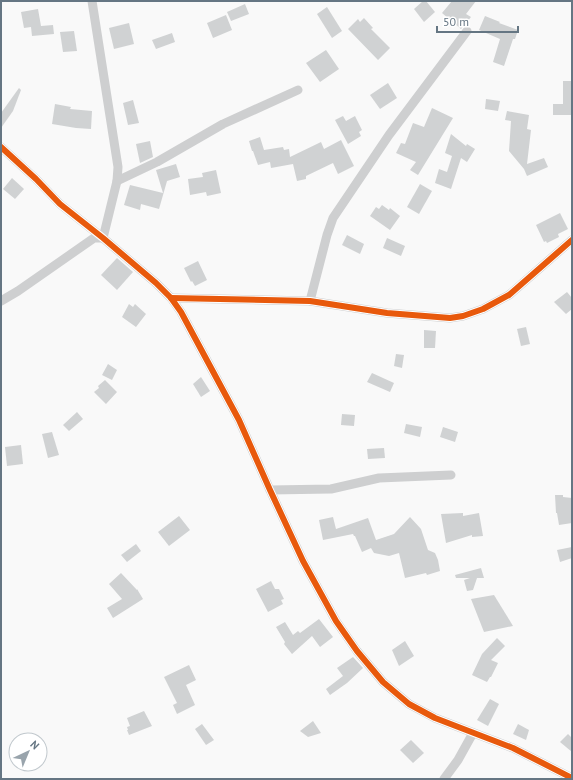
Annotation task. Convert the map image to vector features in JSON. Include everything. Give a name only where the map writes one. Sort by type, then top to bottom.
[{"type":"street","points":[[92,1],[118,167],[117,181],[103,238]]},
{"type":"street","points":[[310,300],[333,218],[389,135],[467,31]]},
{"type":"street","points":[[117,181],[157,162],[223,124],[298,90]]},
{"type":"street","points":[[1,147],[60,204],[156,283],[171,298],[181,312],[239,420],[303,561],[336,621],[357,652],[372,670],[383,682],[409,704],[435,718],[513,748],[572,778]]},
{"type":"street","points":[[1,301],[94,238],[103,238]]},
{"type":"street","points":[[171,298],[310,300],[387,313],[450,318],[463,316],[483,309],[509,295],[572,240]]},
{"type":"street","points":[[270,490],[331,489],[379,478],[451,475]]},
{"type":"street","points":[[444,779],[458,760],[473,733]]},
{"type":"building","points":[[423,1],[426,1],[435,12],[424,22],[414,9]]},
{"type":"building","points":[[452,1],[476,1],[466,14],[471,17],[461,29],[442,13]]},
{"type":"building","points":[[245,4],[249,14],[231,21],[227,12]]},
{"type":"building","points":[[327,7],[342,31],[332,38],[317,14]]},
{"type":"building","points":[[38,9],[41,26],[53,25],[54,34],[32,36],[31,27],[24,28],[21,12]]},
{"type":"building","points":[[226,15],[232,30],[213,38],[207,23]]},
{"type":"building","points":[[485,16],[518,30],[515,39],[513,39],[504,66],[493,62],[500,39],[479,30]]},
{"type":"building","points":[[364,18],[373,28],[371,29],[390,48],[378,60],[348,29],[358,19],[360,22]]},
{"type":"building","points":[[129,23],[134,44],[114,49],[109,28]]},
{"type":"building","points":[[74,31],[77,51],[63,52],[60,32]]},
{"type":"building","points":[[172,33],[175,42],[156,49],[152,40]]},
{"type":"building","points":[[326,50],[339,69],[320,82],[306,63]]},
{"type":"building","points":[[563,81],[572,81],[572,115],[553,115],[553,104],[563,104]]},
{"type":"building","points":[[388,83],[397,98],[380,109],[370,95]]},
{"type":"building","points":[[19,88],[21,90],[13,111],[1,128],[1,113]]},
{"type":"building","points":[[486,99],[500,101],[498,111],[485,109]]},
{"type":"building","points":[[133,100],[139,123],[128,125],[123,103]]},
{"type":"building","points":[[55,104],[71,107],[70,109],[92,111],[91,129],[52,124]]},
{"type":"building","points":[[432,108],[453,118],[418,175],[410,170],[416,162],[396,153],[401,143],[405,144],[413,123],[424,127]]},
{"type":"building","points":[[507,111],[529,115],[527,129],[531,130],[527,164],[544,158],[548,167],[527,176],[524,169],[509,151],[511,121],[505,120]]},
{"type":"building","points":[[343,116],[346,121],[355,116],[362,130],[359,132],[361,136],[348,144],[335,120]]},
{"type":"building","points":[[451,134],[466,146],[467,144],[475,149],[467,162],[461,158],[451,189],[435,183],[439,169],[447,172],[452,156],[445,153]]},
{"type":"building","points":[[260,137],[264,150],[283,147],[284,150],[289,149],[290,157],[321,142],[324,149],[341,140],[354,166],[338,174],[333,163],[306,176],[306,179],[297,181],[293,164],[271,168],[270,162],[258,165],[249,141]]},
{"type":"building","points":[[150,141],[153,157],[140,163],[136,144]]},
{"type":"building","points":[[176,164],[180,177],[167,181],[159,209],[141,204],[140,210],[124,205],[130,185],[163,193],[156,170]]},
{"type":"building","points":[[216,170],[221,193],[207,196],[206,192],[190,195],[188,179],[203,177],[202,173]]},
{"type":"building","points":[[12,178],[24,189],[15,199],[3,189]]},
{"type":"building","points":[[420,184],[432,191],[419,214],[407,207]]},
{"type":"building","points":[[382,205],[389,210],[390,208],[400,216],[390,230],[370,216],[376,207],[379,209]]},
{"type":"building","points":[[560,213],[568,229],[558,234],[559,237],[547,243],[546,241],[544,242],[536,225]]},
{"type":"building","points":[[347,235],[364,244],[360,254],[342,245]]},
{"type":"building","points":[[387,238],[405,246],[401,256],[383,248]]},
{"type":"building","points":[[117,258],[133,272],[117,290],[101,275]]},
{"type":"building","points":[[198,261],[207,280],[195,286],[192,281],[191,282],[184,268]]},
{"type":"building","points":[[567,292],[572,298],[572,309],[566,314],[554,302]]},
{"type":"building","points":[[129,304],[133,307],[135,304],[146,314],[136,327],[122,317]]},
{"type":"building","points":[[526,327],[530,344],[521,346],[517,329]]},
{"type":"building","points":[[424,330],[436,331],[435,348],[424,348]]},
{"type":"building","points":[[396,354],[404,355],[402,368],[394,366]]},
{"type":"building","points":[[108,364],[117,370],[112,380],[102,375]]},
{"type":"building","points":[[372,373],[394,383],[390,392],[367,382]]},
{"type":"building","points":[[201,377],[210,391],[201,397],[193,384]]},
{"type":"building","points":[[105,380],[117,392],[106,404],[94,392]]},
{"type":"building","points":[[77,412],[83,419],[69,431],[63,425]]},
{"type":"building","points":[[342,414],[355,415],[354,426],[341,425]]},
{"type":"building","points":[[406,424],[422,427],[420,437],[404,433]]},
{"type":"building","points":[[443,427],[458,432],[455,442],[440,437]]},
{"type":"building","points":[[52,432],[59,455],[48,458],[42,434]]},
{"type":"building","points":[[21,445],[23,464],[7,466],[5,447]]},
{"type":"building","points":[[384,448],[385,458],[368,459],[367,449]]},
{"type":"building","points":[[555,495],[563,495],[563,497],[572,498],[572,523],[559,525],[556,513]]},
{"type":"building","points":[[463,513],[463,516],[479,513],[483,536],[472,537],[472,535],[446,543],[441,514]]},
{"type":"building","points":[[179,516],[190,530],[169,546],[158,532]]},
{"type":"building","points":[[333,517],[336,529],[368,518],[376,540],[394,534],[410,517],[421,529],[428,550],[435,553],[440,571],[427,575],[426,573],[405,578],[399,553],[389,556],[374,553],[371,548],[362,552],[353,534],[323,540],[319,520]]},
{"type":"building","points":[[136,544],[141,551],[127,562],[121,555]]},
{"type":"building","points":[[572,547],[572,558],[560,562],[557,550]]},
{"type":"building","points":[[481,568],[484,578],[477,578],[473,590],[467,591],[464,580],[470,578],[456,578],[455,575]]},
{"type":"building","points":[[121,573],[137,589],[143,599],[113,618],[107,608],[122,599],[109,584]]},
{"type":"building","points":[[271,581],[275,589],[279,589],[284,599],[281,600],[283,604],[268,612],[256,589]]},
{"type":"building","points":[[494,595],[513,626],[484,632],[471,599]]},
{"type":"building","points":[[319,619],[333,637],[320,647],[312,636],[292,654],[284,644],[285,642],[276,627],[285,622],[293,635],[298,631],[300,633]]},
{"type":"building","points":[[497,638],[505,646],[491,660],[498,663],[487,682],[472,675],[482,654]]},
{"type":"building","points":[[405,641],[414,656],[399,666],[392,650]]},
{"type":"building","points":[[353,657],[363,668],[347,683],[330,695],[326,689],[343,676],[337,668]]},
{"type":"building","points":[[189,665],[196,680],[186,685],[195,705],[177,714],[173,705],[177,703],[164,677]]},
{"type":"building","points":[[490,699],[499,704],[488,726],[477,720]]},
{"type":"building","points":[[144,711],[152,726],[129,735],[127,727],[130,726],[127,718]]},
{"type":"building","points":[[313,721],[321,733],[308,737],[300,731]]},
{"type":"building","points":[[202,724],[214,740],[206,745],[195,729]]},
{"type":"building","points":[[518,724],[529,730],[526,740],[513,734]]},
{"type":"building","points":[[568,734],[572,738],[572,752],[560,742]]},
{"type":"building","points":[[411,740],[424,753],[413,763],[400,750]]},
{"type":"cycle path","points":[[1,147],[36,179],[60,204],[156,283],[171,298],[181,312],[239,420],[303,561],[336,621],[357,651],[383,682],[409,704],[435,718],[513,748],[572,778]]},
{"type":"cycle path","points":[[171,298],[310,301],[387,313],[450,318],[463,316],[483,309],[509,295],[572,240]]}]
